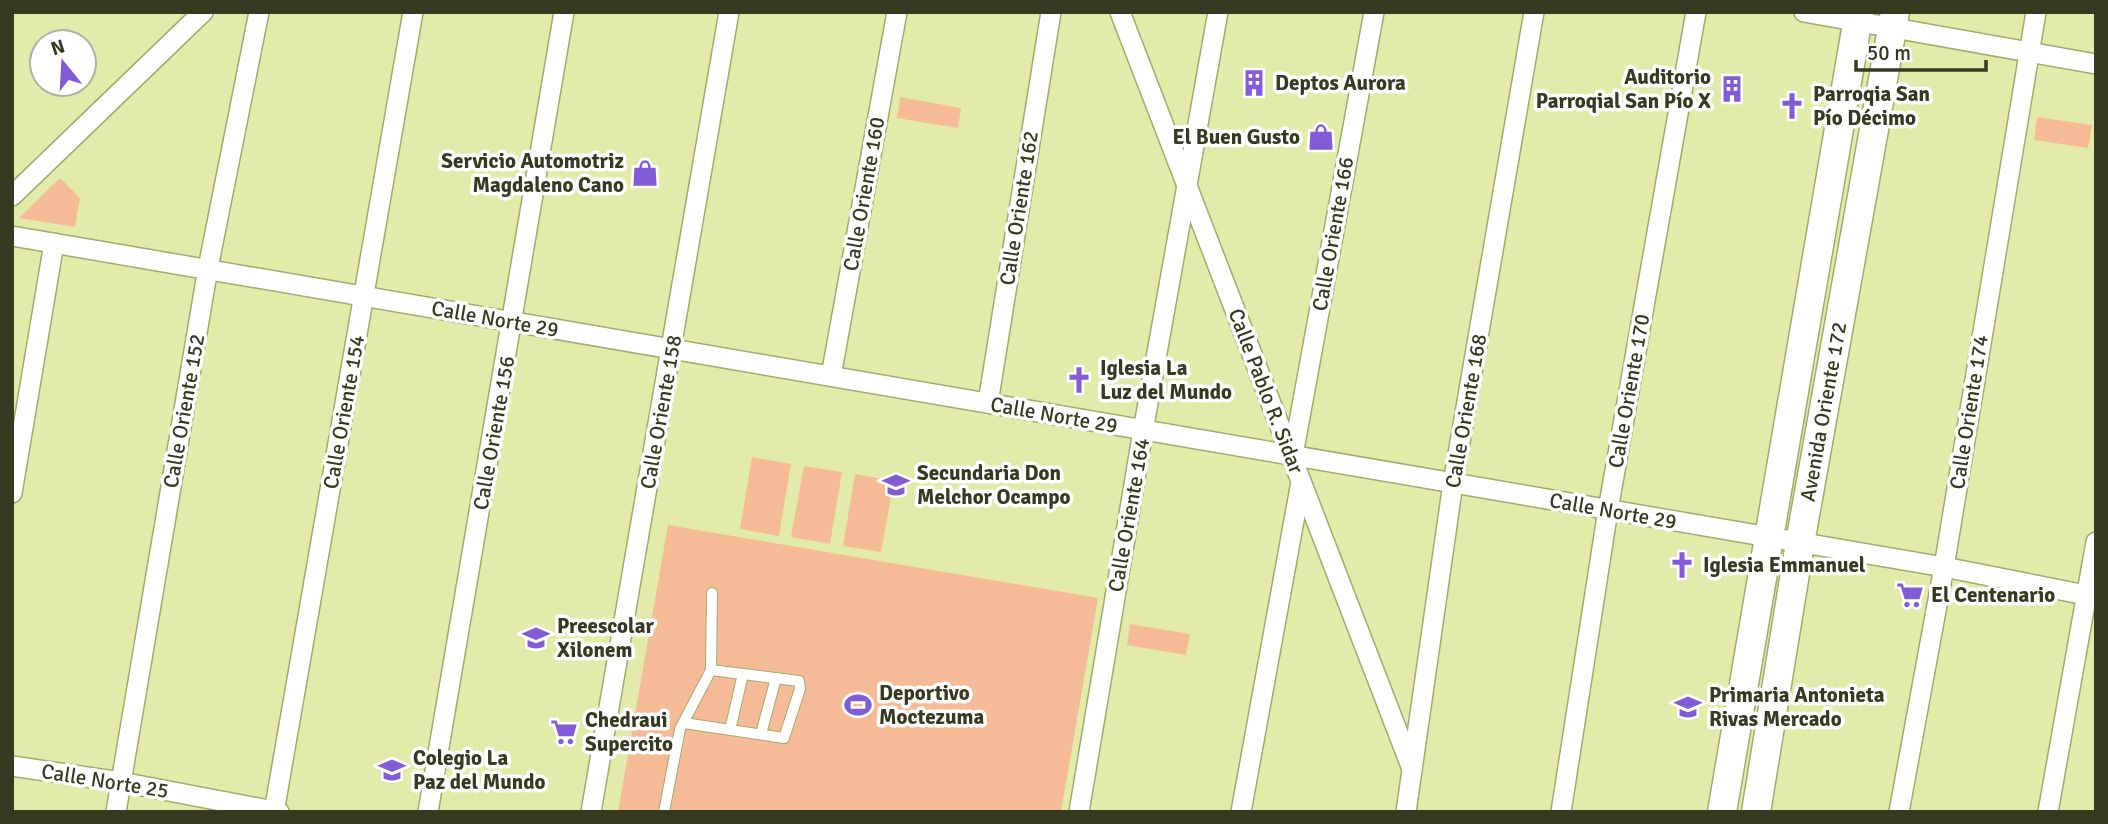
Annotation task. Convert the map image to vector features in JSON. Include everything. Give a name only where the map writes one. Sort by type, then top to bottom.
[{"type":"street","points":[[12,196],[203,12]]},
{"type":"street","name":"Calle Oriente 152","points":[[116,812],[208,268],[259,12]]},
{"type":"street","name":"Calle Oriente 154","points":[[276,811],[413,12]]},
{"type":"street","name":"Calle Oriente 156","points":[[428,812],[564,12]]},
{"type":"street","name":"Calle Oriente 158","points":[[591,812],[729,12]]},
{"type":"street","name":"Calle Oriente 160","points":[[831,376],[897,12]]},
{"type":"street","name":"Calle Oriente 162","points":[[988,403],[1051,12]]},
{"type":"street","name":"Calle Pablo R. Sidar","points":[[1120,12],[1412,769]]},
{"type":"street","name":"Calle Oriente 164","points":[[1079,812],[1143,431],[1218,12]]},
{"type":"street","name":"Calle Oriente 166","points":[[1293,457],[1374,12]]},
{"type":"street","name":"Calle Oriente 168","points":[[1406,812],[1454,483],[1534,12]]},
{"type":"street","name":"Calle Oriente 170","points":[[1561,812],[1608,510],[1696,12]]},
{"type":"street","points":[[1804,12],[1894,20],[2096,64]]},
{"type":"street","name":"Calle Oriente 174","points":[[1899,812],[1944,567],[2036,12]]},
{"type":"street","name":"Avenida Oriente 172","points":[[1722,812],[1859,16]]},
{"type":"street","name":"Avenida Oriente 172","points":[[1756,812],[1800,543],[1894,20]]},
{"type":"street","name":"Calle Norte 29","points":[[12,236],[1944,567],[2091,596]]},
{"type":"street","points":[[12,493],[54,243]]},
{"type":"street","points":[[1241,812],[1301,481]]},
{"type":"street","points":[[2048,812],[2091,596],[2096,542]]},
{"type":"street","name":"Calle Norte 25","points":[[12,766],[121,782],[276,811]]},
{"type":"lane","points":[[664,812],[680,729],[710,670],[712,593]]},
{"type":"lane","points":[[684,723],[784,738],[800,689],[799,681],[710,670]]},
{"type":"lane","points":[[730,730],[743,674]]},
{"type":"lane","points":[[761,734],[776,678]]},
{"type":"shaded area","points":[[900,97],[961,108],[958,128],[897,118]]},
{"type":"shaded area","points":[[2037,117],[2092,125],[2088,148],[2034,140]]},
{"type":"shaded area","points":[[60,178],[80,198],[75,227],[19,218]]},
{"type":"shaded area","points":[[752,457],[791,464],[779,536],[740,529]]},
{"type":"shaded area","points":[[804,466],[842,472],[830,544],[791,537]]},
{"type":"shaded area","points":[[855,474],[894,481],[881,552],[843,546]]},
{"type":"shaded area","name":"Deportivo Moctezuma","points":[[668,525],[1098,598],[1061,812],[618,812]]},
{"type":"shaded area","points":[[1130,624],[1190,634],[1186,655],[1127,645]]},
{"type":"place","name":"Deptos Aurora","points":[[1254,83]]},
{"type":"place","name":"Auditorio Parroqial San Pío X","points":[[1732,89]]},
{"type":"place","name":"Parroqia San Pío Décimo","points":[[1792,106]]},
{"type":"place","name":"El Buen Gusto","points":[[1321,137]]},
{"type":"place","name":"Servicio Automotriz Magdaleno Cano","points":[[645,173]]},
{"type":"place","name":"Iglesia La Luz del Mundo","points":[[1079,380]]},
{"type":"place","name":"Secundaria Don Melchor Ocampo","points":[[896,485]]},
{"type":"place","name":"Iglesia Emmanuel","points":[[1682,565]]},
{"type":"place","name":"El Centenario","points":[[1910,595]]},
{"type":"place","name":"Preescolar Xilonem","points":[[536,638]]},
{"type":"place","name":"Deportivo Moctezuma","points":[[858,705]]},
{"type":"place","name":"Primaria Antonieta Rivas Mercado","points":[[1688,707]]},
{"type":"place","name":"Chedraui Supercito","points":[[564,732]]},
{"type":"place","name":"Colegio La Paz del Mundo","points":[[392,770]]}]
